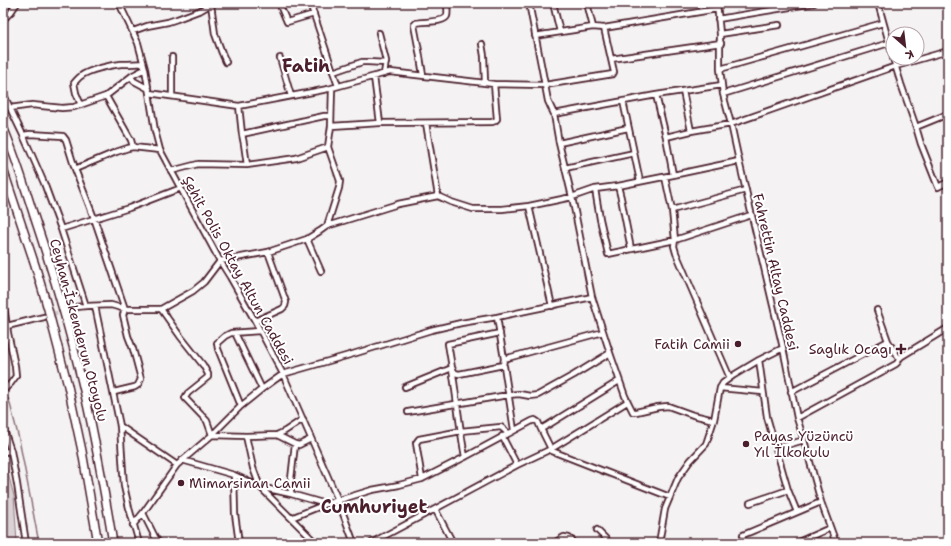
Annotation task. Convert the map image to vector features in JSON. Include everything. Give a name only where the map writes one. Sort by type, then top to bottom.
[{"type":"highway","name":"Ceyhan-İskenderun Otoyolu","points":[[3,128],[13,151],[64,312],[95,440],[114,543]]},
{"type":"highway","name":"Ceyhan-İskenderun Otoyolu","points":[[3,169],[35,265],[68,386],[82,451],[98,543]]},
{"type":"street","name":"Şehit Polis Oktay Altun Caddesi","points":[[119,3],[138,43],[145,69],[155,131],[160,150],[283,374],[338,500],[354,543]]},
{"type":"street","points":[[279,3],[287,22],[314,14]]},
{"type":"street","points":[[311,3],[338,86]]},
{"type":"street","points":[[423,75],[414,25],[421,21],[445,19],[447,16],[448,3]]},
{"type":"street","points":[[529,3],[548,101],[554,114],[592,297],[627,402],[633,412],[668,406],[693,415],[714,420]]},
{"type":"street","points":[[553,3],[560,32]]},
{"type":"street","points":[[587,3],[593,27]]},
{"type":"street","name":"Fahrettin Altay Caddesi","points":[[717,3],[721,44],[720,69],[723,94],[783,348],[797,418],[821,502],[836,543]]},
{"type":"street","points":[[718,19],[814,3]]},
{"type":"street","points":[[878,3],[885,30]]},
{"type":"street","points":[[3,7],[8,4],[16,4]]},
{"type":"street","points":[[3,20],[16,4]]},
{"type":"street","points":[[133,31],[177,19],[212,4],[215,34],[226,62]]},
{"type":"street","points":[[536,36],[593,27],[604,28],[717,9]]},
{"type":"street","points":[[720,69],[883,23]]},
{"type":"street","points":[[720,34],[779,25]]},
{"type":"street","points":[[131,77],[134,81],[149,91],[239,106],[332,88],[390,72],[494,84],[545,85],[612,75],[614,72],[604,28]]},
{"type":"street","points":[[379,33],[386,61],[384,74]]},
{"type":"street","points":[[482,44],[484,56],[484,82]]},
{"type":"street","points":[[611,59],[721,44]]},
{"type":"street","points":[[723,94],[885,44]]},
{"type":"street","points":[[925,58],[948,51]]},
{"type":"street","points":[[172,57],[172,96]]},
{"type":"street","points":[[280,58],[291,96]]},
{"type":"street","points":[[333,72],[362,62],[386,63]]},
{"type":"street","points":[[81,105],[76,94],[74,83],[80,76],[107,66],[143,63]]},
{"type":"street","points":[[666,137],[731,124],[896,66],[920,144],[938,187],[948,182]]},
{"type":"street","points":[[10,108],[32,105],[62,108],[81,105],[106,96],[133,75],[145,69]]},
{"type":"street","points":[[374,77],[380,123]]},
{"type":"street","points":[[331,126],[380,123],[492,122],[496,119],[494,84]]},
{"type":"street","points":[[554,114],[656,95],[722,85]]},
{"type":"street","points":[[327,226],[339,188],[340,180],[328,147],[331,126],[332,88]]},
{"type":"street","points":[[683,91],[690,131]]},
{"type":"street","points":[[3,93],[44,183],[61,229],[86,306]]},
{"type":"street","points":[[656,95],[673,175]]},
{"type":"street","points":[[106,96],[131,140],[133,147]]},
{"type":"street","points":[[623,101],[640,181]]},
{"type":"street","points":[[239,106],[247,165]]},
{"type":"street","points":[[916,127],[948,114]]},
{"type":"street","points":[[242,134],[324,116],[331,116]]},
{"type":"street","points":[[426,123],[438,196]]},
{"type":"street","points":[[559,143],[628,128]]},
{"type":"street","points":[[23,135],[63,136],[66,140],[75,169],[94,218],[125,309],[122,315],[141,379],[135,387],[114,392]]},
{"type":"street","points":[[75,169],[116,152],[133,147],[160,150]]},
{"type":"street","points":[[171,171],[198,164],[247,165],[296,158],[328,147]]},
{"type":"street","points":[[566,168],[634,152]]},
{"type":"street","points":[[76,307],[111,305],[125,309],[161,309],[192,291],[204,282],[220,261],[268,252],[307,239],[320,232],[327,226],[398,204],[438,196],[473,209],[502,209],[529,206],[572,197],[595,189],[665,177],[739,161]]},
{"type":"street","points":[[665,177],[672,210],[675,240],[674,246],[676,253],[730,378]]},
{"type":"street","points":[[618,186],[622,198],[631,249]]},
{"type":"street","points":[[61,229],[129,208],[181,188]]},
{"type":"street","points":[[595,189],[608,254],[675,240],[752,215]]},
{"type":"street","points":[[672,210],[746,190]]},
{"type":"street","points":[[529,206],[552,306]]},
{"type":"street","points":[[307,239],[321,271]]},
{"type":"street","points":[[255,321],[282,309],[286,302],[268,252]]},
{"type":"street","points":[[133,525],[177,465],[212,435],[241,406],[283,374],[431,330],[592,297]]},
{"type":"street","points":[[3,300],[8,326],[6,334],[15,366],[16,376],[4,390]]},
{"type":"street","points":[[95,306],[120,426],[124,486],[133,525],[139,543]]},
{"type":"street","points":[[161,309],[208,374],[208,377],[188,393],[185,398],[207,421],[212,435]]},
{"type":"street","points":[[877,310],[888,341],[899,359]]},
{"type":"street","points":[[8,326],[44,317]]},
{"type":"street","points":[[497,317],[504,359],[503,365],[514,430]]},
{"type":"street","points":[[797,418],[896,364],[902,356],[948,328]]},
{"type":"street","points":[[241,406],[218,350],[218,344],[225,336],[231,333],[260,331]]},
{"type":"street","points":[[504,359],[603,332]]},
{"type":"street","points":[[235,333],[262,389]]},
{"type":"street","points":[[465,457],[448,344],[500,333]]},
{"type":"street","points":[[791,392],[888,341]]},
{"type":"street","points":[[659,543],[664,509],[678,478],[690,461],[706,444],[714,420],[720,388],[723,383],[759,360],[783,348]]},
{"type":"street","points":[[408,412],[508,395],[538,395],[574,376],[610,353]]},
{"type":"street","points":[[759,360],[767,417],[788,490],[797,512]]},
{"type":"street","points":[[452,368],[455,373],[459,374],[503,365]]},
{"type":"street","points":[[405,387],[452,368]]},
{"type":"street","points":[[541,429],[560,419],[619,381]]},
{"type":"street","points":[[720,388],[763,392]]},
{"type":"street","points":[[371,543],[517,465],[551,449],[627,402]]},
{"type":"street","points":[[212,435],[277,435],[303,419]]},
{"type":"street","points":[[291,518],[338,500],[372,490],[422,479],[535,420],[538,422],[552,451],[670,497]]},
{"type":"street","points":[[3,426],[17,484],[26,543]]},
{"type":"street","points":[[120,426],[177,465]]},
{"type":"street","points":[[422,479],[416,443],[421,438],[460,431],[501,428],[508,433]]},
{"type":"street","points":[[277,435],[299,445],[311,439]]},
{"type":"street","points":[[246,436],[253,468],[260,487],[316,543]]},
{"type":"street","points":[[502,436],[517,465]]},
{"type":"street","points":[[776,448],[804,440]]},
{"type":"street","points":[[291,494],[295,444]]},
{"type":"street","points":[[3,452],[10,451]]},
{"type":"street","points":[[182,460],[234,475],[260,487],[326,504]]},
{"type":"street","points":[[234,475],[235,514],[239,543]]},
{"type":"street","points":[[750,503],[788,490]]},
{"type":"street","points":[[742,535],[821,502]]},
{"type":"street","points":[[435,509],[453,543]]},
{"type":"street","points":[[143,513],[159,543]]},
{"type":"street","points":[[796,543],[830,528]]},
{"type":"street","points":[[598,530],[610,543]]},
{"type":"street","points":[[554,543],[564,537],[569,538],[575,543]]},
{"type":"shaded area","points":[[6,466],[14,496],[17,543],[3,543],[3,467]]},
{"type":"waterway","points":[[3,392],[9,400],[19,439],[39,543]]},
{"type":"tunnel","points":[[47,316],[76,307]]},
{"type":"place","name":"Fatih Camii","points":[[738,344]]},
{"type":"place","name":"Saglık Ocagı","points":[[901,349]]},
{"type":"place","name":"Payas Yüzüncü Yıl İlkokulu","points":[[746,444]]},
{"type":"place","name":"Mimarsinan Camii","points":[[181,483]]},
{"type":"district","name":"Fatih","points":[[306,66]]},
{"type":"district","name":"Cumhuriyet","points":[[374,507]]}]
